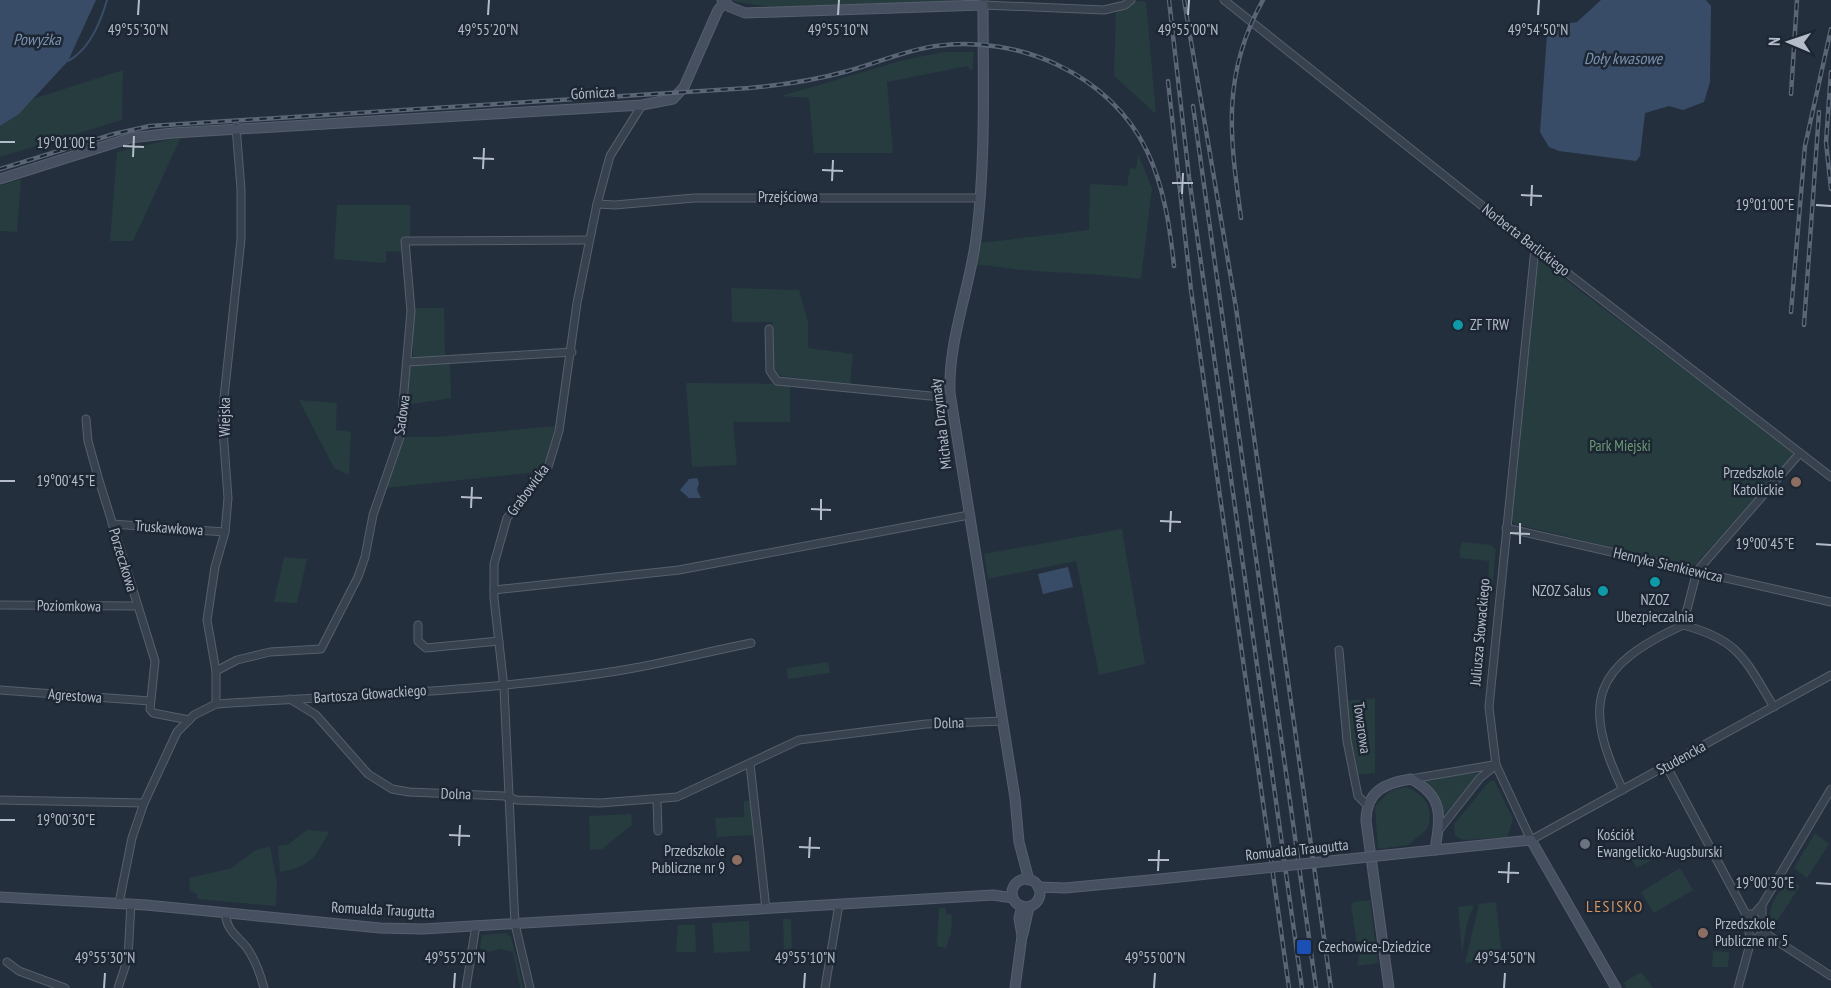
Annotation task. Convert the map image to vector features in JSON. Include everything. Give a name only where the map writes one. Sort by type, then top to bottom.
[{"type":"street","name":"Górnicza","points":[[0,179],[130,138],[236,127],[642,105],[674,99],[684,87],[723,2],[745,13],[983,3],[1104,10],[1125,5],[1131,0]]},
{"type":"street","name":"Norberta Barlickiego","points":[[1224,0],[1535,248],[1831,477]]},
{"type":"street","name":"Michała Drzymały","points":[[983,3],[980,198],[976,240],[951,359],[951,398],[1003,721],[1024,880]]},
{"type":"street","name":"Grabowicka","points":[[530,988],[515,924],[510,798],[494,564],[507,518],[548,466],[554,449],[561,422],[588,240],[597,204],[610,156],[642,105]]},
{"type":"street","name":"Wiejska","points":[[216,704],[216,671],[207,620],[215,567],[225,532],[228,498],[222,416],[241,239],[241,189],[236,127]]},
{"type":"street","name":"Przejściowa","points":[[597,204],[615,206],[694,198],[980,198]]},
{"type":"street","name":"Sadowa","points":[[216,671],[237,660],[270,652],[314,651],[326,644],[332,623],[361,567],[373,515],[400,437],[411,310],[405,241],[588,240]]},
{"type":"street","name":"Juliusza Słowackiego","points":[[1535,248],[1489,708],[1496,765],[1531,840],[1616,988]]},
{"type":"street","points":[[769,329],[770,371],[777,381],[951,398]]},
{"type":"street","points":[[408,362],[572,352]]},
{"type":"street","name":"Porzeczkowa","points":[[86,419],[88,441],[155,661],[150,701]]},
{"type":"street","points":[[1683,625],[1697,571],[1800,453]]},
{"type":"street","points":[[494,590],[679,570],[969,515]]},
{"type":"street","name":"Truskawkowa","points":[[112,524],[225,532]]},
{"type":"street","name":"Henryka Sienkiewicza","points":[[1506,528],[1831,602]]},
{"type":"street","name":"Poziomkowa","points":[[0,605],[137,606]]},
{"type":"street","points":[[418,625],[418,641],[426,648],[499,641]]},
{"type":"street","points":[[1623,790],[1602,742],[1599,711],[1603,688],[1612,670],[1630,654],[1683,625],[1714,633],[1727,641],[1744,657],[1774,707]]},
{"type":"street","name":"Bartosza Głowackiego","points":[[119,903],[132,838],[144,803],[177,732],[189,720],[216,704],[503,683],[618,671],[751,643]]},
{"type":"street","name":"Towarowa","points":[[1339,650],[1347,741],[1358,796],[1368,806]]},
{"type":"street","name":"Studencka","points":[[1531,840],[1831,675]]},
{"type":"street","name":"Agrestowa","points":[[0,690],[150,701]]},
{"type":"street","name":"Dolna","points":[[290,699],[316,716],[369,774],[392,789],[409,792],[600,803],[657,800],[689,794],[799,740],[926,724],[1003,721]]},
{"type":"street","points":[[150,701],[150,709],[153,713],[189,720]]},
{"type":"street","points":[[750,764],[766,909]]},
{"type":"street","points":[[1389,988],[1366,826],[1368,806],[1372,796],[1384,785],[1496,765]]},
{"type":"street","points":[[1438,831],[1480,778],[1496,765]]},
{"type":"street","points":[[1667,767],[1746,914],[1750,944],[1737,988]]},
{"type":"street","points":[[1411,779],[1430,792],[1437,803],[1440,815],[1435,850]]},
{"type":"street","points":[[1746,914],[1754,914],[1762,905],[1831,789]]},
{"type":"street","points":[[0,800],[144,803]]},
{"type":"street","points":[[657,800],[658,831]]},
{"type":"street","name":"Romualda Traugutta","points":[[1039,892],[1531,840]]},
{"type":"street","points":[[1015,988],[1022,936],[1019,918],[1025,907],[1039,892],[1024,880],[1013,894],[1025,907]]},
{"type":"street","name":"Romualda Traugutta","points":[[0,897],[131,903],[380,928],[515,924],[1013,894]]},
{"type":"street","points":[[118,988],[128,958],[131,903]]},
{"type":"street","points":[[825,988],[839,904]]},
{"type":"street","points":[[1762,905],[1762,917],[1767,935]]},
{"type":"street","points":[[226,913],[228,928],[246,947],[258,968],[264,988]]},
{"type":"street","points":[[466,988],[476,926]]},
{"type":"street","points":[[1750,944],[1759,936],[1767,935],[1831,976]]},
{"type":"street","points":[[8,962],[19,972],[65,988]]},
{"type":"green space","points":[[724,0],[975,0],[770,7]]},
{"type":"green space","points":[[1126,0],[1146,2],[1156,114],[1114,76],[1116,5]]},
{"type":"green space","points":[[944,52],[974,52],[972,71],[967,66],[887,82],[893,153],[814,153],[809,98],[781,96],[904,60]]},
{"type":"green space","points":[[123,70],[122,120],[0,157],[0,126],[19,114],[33,99]]},
{"type":"green space","points":[[181,137],[133,241],[110,241],[117,152]]},
{"type":"green space","points":[[1138,154],[1152,188],[1141,279],[976,265],[981,243],[1089,230],[1090,184],[1127,186],[1130,168],[1136,169]]},
{"type":"green space","points":[[21,179],[17,232],[0,231],[0,186]]},
{"type":"green space","points":[[337,205],[410,205],[410,238],[401,238],[402,252],[386,251],[386,263],[334,259]]},
{"type":"green space","name":"Park Miejski","points":[[1541,261],[1792,451],[1793,455],[1696,564],[1690,566],[1515,524],[1511,519],[1538,262]]},
{"type":"green space","points":[[731,288],[799,290],[808,321],[808,348],[853,354],[850,385],[775,375],[772,369],[772,322],[732,322]]},
{"type":"green space","points":[[413,308],[444,308],[445,357],[413,359]]},
{"type":"green space","points":[[450,362],[451,398],[406,405],[410,369],[413,364]]},
{"type":"green space","points":[[686,383],[790,384],[790,422],[733,422],[737,465],[692,467]]},
{"type":"green space","points":[[299,400],[337,403],[336,430],[351,432],[349,475],[334,468]]},
{"type":"green space","points":[[555,426],[546,459],[538,472],[384,488],[402,437],[436,437]]},
{"type":"green space","points":[[1122,529],[1145,664],[1099,675],[1076,561],[988,579],[984,554]]},
{"type":"green space","points":[[1463,542],[1491,545],[1496,549],[1490,612],[1487,611],[1489,561],[1460,558],[1460,547]]},
{"type":"green space","points":[[284,557],[307,559],[297,603],[274,602]]},
{"type":"green space","points":[[828,662],[830,673],[788,679],[787,668]]},
{"type":"green space","points":[[1375,698],[1375,773],[1356,775],[1345,701]]},
{"type":"green space","points":[[1476,773],[1477,776],[1444,815],[1439,796],[1425,780]]},
{"type":"green space","points":[[1494,780],[1513,819],[1507,837],[1464,840],[1455,836],[1454,824],[1489,782]]},
{"type":"green space","points":[[1406,787],[1413,790],[1427,803],[1430,815],[1427,829],[1408,845],[1378,849],[1375,806],[1390,791]]},
{"type":"green space","points":[[752,800],[755,835],[717,837],[715,818],[744,817],[744,801]]},
{"type":"green space","points":[[631,814],[632,825],[602,849],[590,850],[589,816]]},
{"type":"green space","points":[[307,830],[329,832],[311,860],[299,867],[280,872],[278,846],[287,845]]},
{"type":"green space","points":[[1815,833],[1829,844],[1807,878],[1794,868]]},
{"type":"green space","points":[[270,846],[277,883],[276,906],[197,899],[197,894],[190,891],[189,878],[232,868],[254,851]]},
{"type":"green space","points":[[1646,847],[1652,860],[1637,868],[1629,855]]},
{"type":"green space","points":[[1680,868],[1693,890],[1654,913],[1641,892]]},
{"type":"green space","points":[[1788,879],[1800,886],[1774,926],[1770,914],[1771,908]]},
{"type":"green space","points":[[1370,900],[1378,963],[1357,966],[1359,958],[1351,905],[1354,902]]},
{"type":"green space","points":[[1496,902],[1502,958],[1465,963],[1479,904]]},
{"type":"green space","points":[[1474,905],[1467,923],[1462,953],[1458,907]]},
{"type":"green space","points":[[939,908],[946,908],[946,914],[952,915],[951,934],[946,948],[937,946]]},
{"type":"green space","points":[[783,919],[791,919],[792,949],[784,949]]},
{"type":"green space","points":[[749,921],[750,951],[714,953],[712,923]]},
{"type":"green space","points":[[678,925],[695,925],[696,952],[676,952]]},
{"type":"green space","points":[[506,933],[511,937],[524,988],[520,988],[513,952],[500,949],[487,952],[480,948],[482,935]]},
{"type":"green space","points":[[1713,951],[1729,952],[1728,967],[1712,967]]},
{"type":"green space","points":[[1641,972],[1653,988],[1626,988],[1624,982]]},
{"type":"water","name":"Powyżka","points":[[0,0],[96,0],[68,61],[19,114],[0,126]]},
{"type":"water","name":"Doły kwasowe","points":[[1601,0],[1706,0],[1711,6],[1710,82],[1704,102],[1683,110],[1669,106],[1645,113],[1640,156],[1636,161],[1559,151],[1549,147],[1540,132],[1547,34],[1551,26],[1577,22]]},
{"type":"water","points":[[697,478],[699,483],[697,490],[701,498],[689,498],[680,490],[689,479]]},
{"type":"water","points":[[1068,567],[1073,587],[1043,594],[1038,574]]},
{"type":"waterway","points":[[68,61],[88,42],[98,26],[107,0]]},
{"type":"railway","points":[[1169,0],[1189,177],[1302,988]]},
{"type":"railway","points":[[1184,0],[1236,308],[1331,988]]},
{"type":"railway","points":[[1241,218],[1234,160],[1232,107],[1240,54],[1263,0]]},
{"type":"railway","points":[[1791,94],[1797,0]]},
{"type":"railway","points":[[1791,312],[1805,146],[1831,29]]},
{"type":"railway","points":[[0,169],[114,134],[150,126],[762,87],[836,74],[925,48],[967,44],[998,47],[1029,54],[1059,66],[1086,81],[1110,101],[1131,124],[1153,165],[1165,207],[1174,266]]},
{"type":"railway","points":[[1831,72],[1826,142],[1831,189]]},
{"type":"railway","points":[[1168,81],[1191,290],[1289,988]]},
{"type":"railway","points":[[1193,106],[1316,988]]},
{"type":"railway","points":[[1804,325],[1819,112]]},
{"type":"place","name":"ZF TRW","points":[[1458,325]]},
{"type":"place","name":"Przedszkole Katolickie","points":[[1796,482]]},
{"type":"place","name":"NZOZ Ubezpieczalnia","points":[[1655,582]]},
{"type":"place","name":"NZOZ Salus","points":[[1603,591]]},
{"type":"place","name":"Kościół Ewangelicko-Augsburski","points":[[1585,844]]},
{"type":"place","name":"Przedszkole Publiczne nr 9","points":[[737,860]]},
{"type":"place","name":"Przedszkole Publiczne nr 5","points":[[1703,933]]},
{"type":"place","name":"Czechowice-Dziedzice","points":[[1304,947]]},
{"type":"district","name":"LESISKO","points":[[1615,906]]}]
